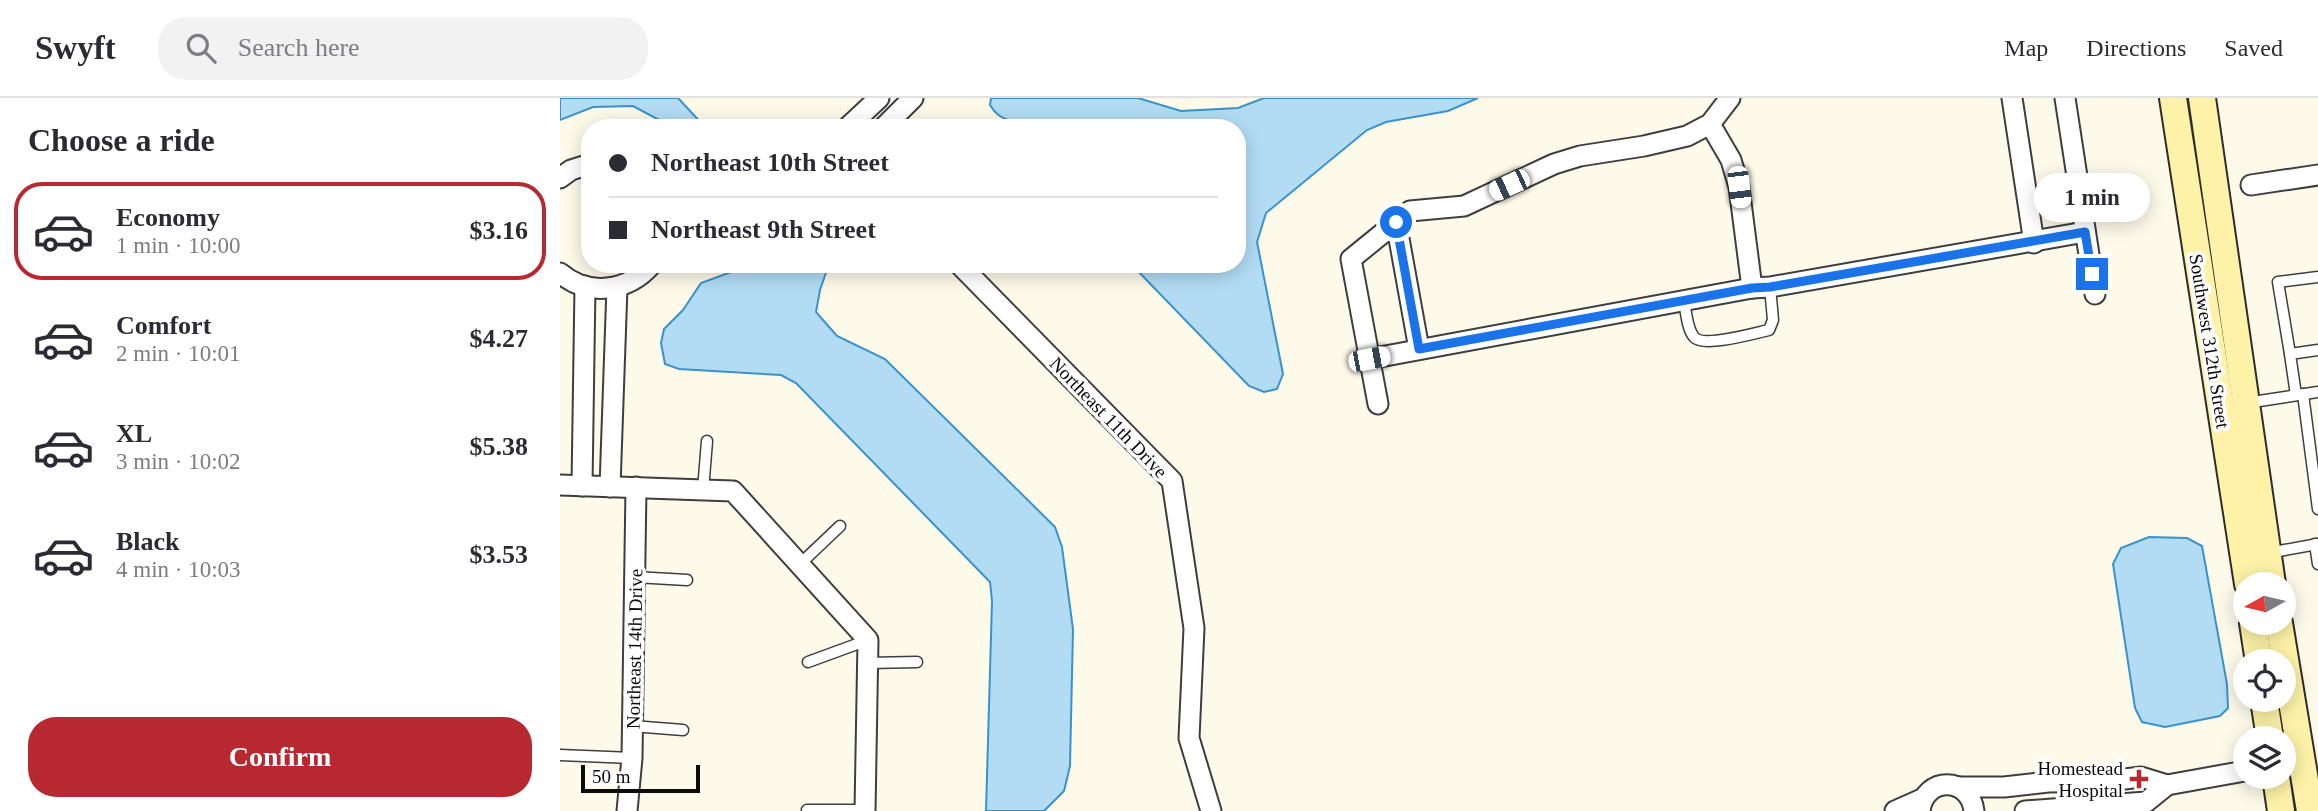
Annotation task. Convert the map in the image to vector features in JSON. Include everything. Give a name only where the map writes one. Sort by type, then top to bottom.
[{"type":"main road","name":"Southwest 312th Street","points":[[2173,98],[2246,572]]},
{"type":"main road","name":"Southwest 312th Street","points":[[2202,98],[2270,572]]},
{"type":"main road","points":[[2190,209],[2205,233],[2228,383],[2238,403],[2246,403]]},
{"type":"main road","points":[[2281,635],[2310,811]]},
{"type":"main road","points":[[2278,789],[2281,811]]},
{"type":"street","points":[[857,119],[879,98]]},
{"type":"street","points":[[892,119],[913,98]]},
{"type":"street","points":[[1378,404],[1351,259],[1410,211],[1464,206],[1554,164],[1580,156],[1687,136],[1710,124],[1730,98]]},
{"type":"street","points":[[2012,98],[2034,243]]},
{"type":"street","points":[[2065,98],[2095,294]]},
{"type":"street","points":[[1710,124],[1731,160],[1761,287]]},
{"type":"street","points":[[560,178],[581,167]]},
{"type":"street","points":[[2250,185],[2318,175]]},
{"type":"street","points":[[1396,222],[1419,349]]},
{"type":"street","points":[[1369,359],[1684,300],[2034,243],[2085,232]]},
{"type":"street","points":[[560,272],[585,286],[606,289],[617,287],[644,273]]},
{"type":"street","name":"Northeast 11th Drive","points":[[968,273],[1172,481],[1194,628],[1189,738],[1211,811]]},
{"type":"street","points":[[582,486],[585,286]]},
{"type":"street","points":[[610,487],[617,287]]},
{"type":"street","points":[[560,485],[733,491],[868,640],[865,810]]},
{"type":"street","name":"Northeast 14th Drive","points":[[626,811],[632,758],[636,488]]},
{"type":"street","points":[[1895,811],[1921,805],[1937,786],[2004,787],[2141,777],[2166,785],[2233,773]]},
{"type":"street","points":[[2025,811],[2094,809],[2146,802],[2166,785]]},
{"type":"street","points":[[1958,787],[1969,796],[1974,811]]},
{"type":"lane","points":[[2318,277],[2278,282],[2290,354],[2313,436],[2318,509]]},
{"type":"lane","points":[[1684,300],[1692,335],[1698,341],[1709,342],[1769,330],[1773,320],[1761,287]]},
{"type":"lane","points":[[2290,354],[2318,350]]},
{"type":"lane","points":[[2246,403],[2318,392]]},
{"type":"lane","points":[[703,490],[707,441]]},
{"type":"lane","points":[[800,564],[840,526]]},
{"type":"lane","points":[[2267,553],[2316,544],[2318,564]]},
{"type":"lane","points":[[635,577],[687,580]]},
{"type":"lane","points":[[808,662],[868,640]]},
{"type":"lane","points":[[868,663],[917,662]]},
{"type":"lane","points":[[632,726],[683,730]]},
{"type":"lane","points":[[560,755],[632,758]]},
{"type":"lane","points":[[2093,782],[2094,809]]},
{"type":"lane","points":[[807,810],[865,810]]},
{"type":"water","points":[[560,98],[678,98],[698,119],[657,119],[633,106],[593,107],[560,120]]},
{"type":"water","points":[[991,98],[1138,98],[1181,111],[1238,108],[1264,98],[1478,98],[1448,111],[1386,122],[1367,130],[1266,213],[1257,242],[1283,374],[1277,389],[1264,392],[1249,386],[1140,273],[1246,273],[1246,119],[1005,119],[990,105]]},
{"type":"water","points":[[728,273],[826,273],[816,312],[837,336],[885,359],[1055,527],[1062,547],[1073,629],[1070,766],[1064,791],[1044,811],[986,811],[992,601],[990,582],[796,383],[781,375],[679,369],[665,364],[661,343],[664,329],[683,310],[701,283]]},
{"type":"water","points":[[2149,537],[2187,538],[2202,546],[2227,684],[2228,708],[2220,716],[2165,727],[2142,722],[2135,708],[2113,564],[2121,548]]},
{"type":"place","name":"Homestead Hospital","points":[[2139,779]]},
{"type":"route","points":[[1396,222],[1419,349],[1752,288],[2034,243],[2085,232],[2092,274]]}]
